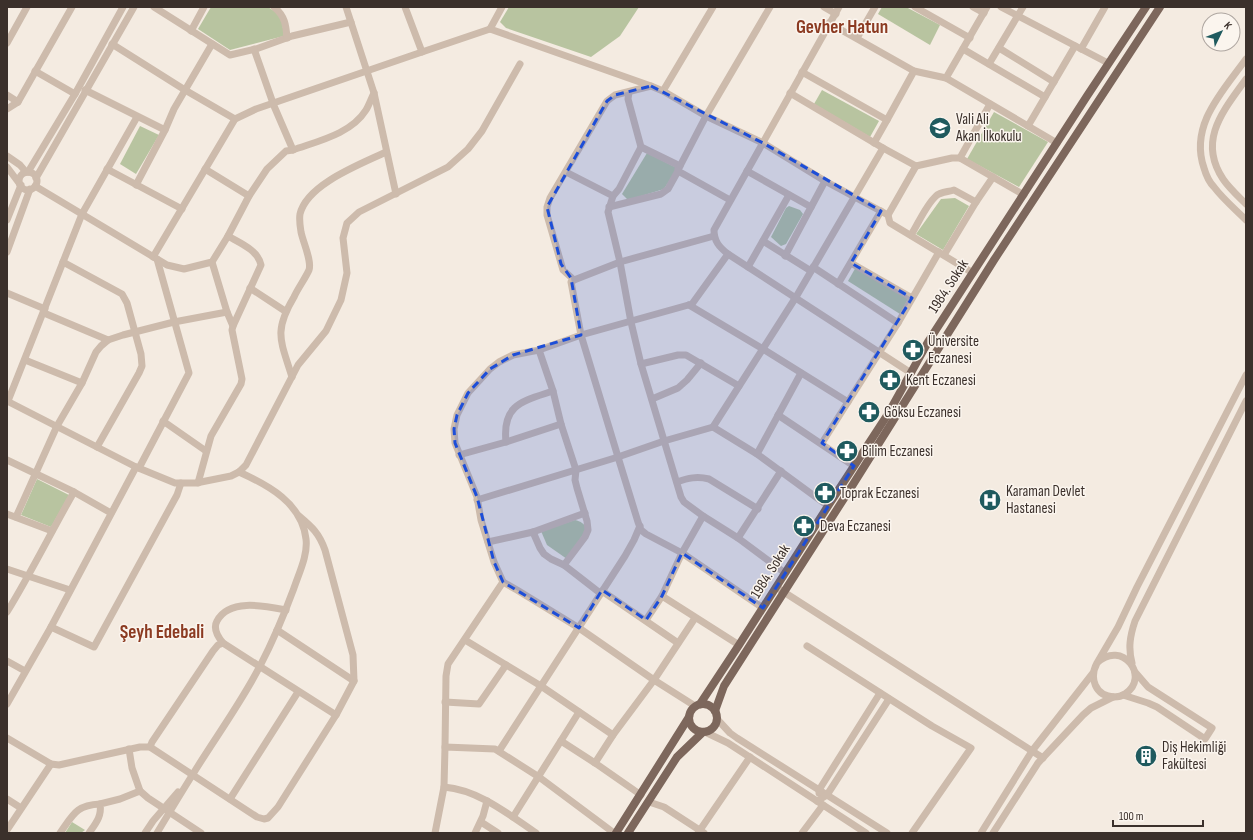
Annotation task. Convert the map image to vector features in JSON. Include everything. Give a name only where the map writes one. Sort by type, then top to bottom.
[{"type":"main road","name":"1984. Sokak","points":[[697,705],[739,645],[888,414],[928,342],[1108,63],[1146,7]]},
{"type":"main road","points":[[628,833],[677,757],[704,732],[712,729],[716,725],[716,715],[724,686],[994,260],[1160,7]]},
{"type":"main road","points":[[615,833],[689,717],[692,709],[697,705],[708,704],[716,715]]},
{"type":"main road","points":[[689,717],[689,722],[694,729],[704,732]]},
{"type":"street","points":[[7,43],[27,7]]},
{"type":"street","points":[[7,109],[18,102],[72,7]]},
{"type":"street","points":[[7,220],[20,184],[21,175],[27,172],[75,94],[123,7]]},
{"type":"street","points":[[7,252],[36,178],[134,7]]},
{"type":"street","points":[[154,7],[230,55],[287,38],[351,22]]},
{"type":"street","points":[[191,31],[204,7]]},
{"type":"street","points":[[274,7],[285,19],[287,38]]},
{"type":"street","points":[[346,7],[374,93],[396,194]]},
{"type":"street","points":[[405,7],[422,52]]},
{"type":"street","points":[[490,28],[502,7]]},
{"type":"street","points":[[663,91],[713,7]]},
{"type":"street","points":[[609,207],[661,194],[668,189],[706,116],[770,7]]},
{"type":"street","points":[[824,7],[837,10],[730,200],[714,230],[714,236],[718,247],[728,254],[911,373]]},
{"type":"street","points":[[857,38],[875,7]]},
{"type":"street","points":[[915,7],[970,38]]},
{"type":"street","points":[[946,78],[985,10],[973,7]]},
{"type":"street","points":[[1001,7],[1108,63]]},
{"type":"street","points":[[989,64],[1023,7]]},
{"type":"street","points":[[1028,126],[1054,82],[1105,7]]},
{"type":"street","points":[[829,23],[914,71],[946,78],[1057,142]]},
{"type":"street","points":[[7,704],[51,627],[111,513],[189,373],[155,258],[235,119],[256,109],[367,72],[490,28],[663,91],[706,116],[763,143],[826,181],[884,213],[890,223],[973,273]]},
{"type":"street","points":[[112,44],[185,90],[235,119]]},
{"type":"street","points":[[136,185],[165,130],[174,109],[212,44]]},
{"type":"street","points":[[999,48],[1054,82]]},
{"type":"street","points":[[254,49],[293,150]]},
{"type":"street","points":[[963,49],[1045,97]]},
{"type":"street","points":[[1246,59],[1211,108],[1202,129],[1200,143],[1202,163],[1209,180],[1246,220]]},
{"type":"street","points":[[137,117],[82,214],[8,401],[137,467],[175,482],[198,483],[231,476],[239,472],[246,465],[298,365],[326,331],[341,300],[347,273],[343,238],[347,223],[359,212],[448,167],[465,153],[482,131],[520,64]]},
{"type":"street","points":[[35,71],[75,94]]},
{"type":"street","points":[[874,143],[914,71]]},
{"type":"street","points":[[802,72],[887,120]]},
{"type":"street","points":[[1246,79],[1221,114],[1212,137],[1212,148],[1214,160],[1223,180],[1246,204]]},
{"type":"street","points":[[574,280],[563,270],[547,215],[550,198],[607,101],[616,95],[651,86]]},
{"type":"street","points":[[86,90],[165,130]]},
{"type":"street","points":[[629,92],[628,100],[641,147],[613,196],[609,207],[609,218],[620,262],[631,322],[681,497],[684,502],[703,516],[738,538],[785,573]]},
{"type":"street","points":[[7,167],[25,189],[32,188],[82,214],[167,265],[184,269],[212,262],[228,236],[249,196],[267,169],[286,151],[293,150],[335,135],[346,129],[366,110],[374,93]]},
{"type":"street","points":[[790,93],[916,166],[952,158],[960,158],[1024,195]]},
{"type":"street","points":[[7,95],[18,102]]},
{"type":"street","points":[[960,158],[990,104]]},
{"type":"street","points":[[641,147],[679,168],[730,200]]},
{"type":"street","points":[[477,500],[713,427],[796,297],[883,148]]},
{"type":"street","points":[[292,377],[280,332],[285,311],[309,270],[308,258],[302,238],[300,223],[302,209],[308,196],[318,188],[337,176],[386,152]]},
{"type":"street","points":[[7,156],[27,172],[33,174],[36,178]]},
{"type":"street","points":[[838,284],[916,166]]},
{"type":"street","points":[[107,169],[182,209]]},
{"type":"street","points":[[205,169],[249,196]]},
{"type":"street","points":[[747,171],[811,207]]},
{"type":"street","points":[[566,172],[613,196]]},
{"type":"street","points":[[822,444],[898,323],[912,298],[993,177]]},
{"type":"street","points":[[785,256],[826,181]]},
{"type":"street","points":[[911,235],[935,196],[954,190],[976,202]]},
{"type":"street","points":[[748,267],[789,195]]},
{"type":"street","points":[[198,483],[211,436],[241,384],[242,379],[232,330],[261,265],[260,259],[256,254],[228,236]]},
{"type":"street","points":[[574,280],[620,262],[714,236]]},
{"type":"street","points":[[763,241],[785,256],[838,284],[898,323]]},
{"type":"street","points":[[697,705],[654,680],[579,628],[503,582],[494,562],[481,520],[477,500],[455,443],[454,429],[456,414],[468,393],[490,369],[499,362],[513,355],[539,350],[582,335],[689,305],[696,299],[728,254]]},
{"type":"street","points":[[63,262],[122,294],[127,303],[141,354],[142,366],[97,446]]},
{"type":"street","points":[[212,262],[227,312],[233,326]]},
{"type":"street","points":[[851,263],[912,298]]},
{"type":"street","points":[[574,280],[572,282],[582,335],[641,530],[682,553],[763,608]]},
{"type":"street","points":[[250,288],[285,311]]},
{"type":"street","points":[[7,294],[108,340]]},
{"type":"street","points":[[689,305],[848,402]]},
{"type":"street","points":[[16,517],[57,426],[82,383],[96,352],[108,340],[174,322],[227,312]]},
{"type":"street","points":[[539,350],[553,391],[561,424],[576,470],[576,484],[588,530],[585,537],[564,565]]},
{"type":"street","points":[[642,364],[678,355],[686,355],[739,386]]},
{"type":"street","points":[[25,360],[82,383]]},
{"type":"street","points":[[652,399],[678,388],[687,380],[701,363]]},
{"type":"street","points":[[757,454],[801,373]]},
{"type":"street","points":[[981,833],[1032,751],[1093,673],[1097,663],[1118,627],[1246,375]]},
{"type":"street","points":[[506,442],[506,423],[515,406],[526,400],[553,391]]},
{"type":"street","points":[[1123,696],[1133,686],[1135,679],[1134,668],[1129,655],[1129,643],[1134,622],[1246,401]]},
{"type":"street","points":[[778,415],[854,466]]},
{"type":"street","points":[[163,421],[206,451]]},
{"type":"street","points":[[459,454],[506,442],[561,424]]},
{"type":"street","points":[[713,427],[757,454],[828,506]]},
{"type":"street","points":[[7,460],[74,492],[111,513]]},
{"type":"street","points":[[738,538],[781,471]]},
{"type":"street","points":[[7,738],[51,764],[59,764],[129,749],[150,747],[257,817],[264,819],[268,818],[278,807],[336,715],[354,681],[353,656],[321,538],[315,530],[299,516],[290,504],[258,480],[239,472]]},
{"type":"street","points":[[677,482],[690,477],[702,477],[709,479],[758,509]]},
{"type":"street","points":[[51,627],[94,647],[177,495],[181,483]]},
{"type":"street","points":[[7,612],[29,576],[52,530],[74,492]]},
{"type":"street","points":[[488,542],[533,532],[584,513]]},
{"type":"street","points":[[7,514],[52,530]]},
{"type":"street","points":[[157,833],[167,811],[192,775],[260,667],[286,610],[306,546],[304,530],[299,516]]},
{"type":"street","points":[[646,620],[662,596],[682,553],[703,516]]},
{"type":"street","points":[[499,751],[579,628],[634,540],[640,526]]},
{"type":"street","points":[[533,532],[544,554],[564,565],[601,592],[646,620],[678,643]]},
{"type":"street","points":[[7,569],[70,590]]},
{"type":"street","points":[[435,833],[444,787],[445,702],[448,664],[503,582]]},
{"type":"street","points":[[776,587],[1043,758]]},
{"type":"street","points":[[662,596],[739,645]]},
{"type":"street","points":[[286,610],[265,606],[232,607],[224,612],[217,620],[215,630],[223,643],[336,715]]},
{"type":"street","points":[[595,763],[654,680],[695,618]]},
{"type":"street","points":[[277,630],[354,681]]},
{"type":"street","points":[[465,640],[541,686],[614,735]]},
{"type":"street","points":[[150,747],[213,651],[218,645],[223,643]]},
{"type":"street","points":[[807,646],[932,726],[971,748],[912,833]]},
{"type":"street","points":[[993,833],[1038,763],[1091,708],[1114,697],[1123,696],[1148,702],[1205,738],[1212,728],[1148,687],[1128,660],[1122,656],[1108,656],[1097,663]]},
{"type":"street","points":[[7,661],[25,671]]},
{"type":"street","points":[[445,702],[479,704],[506,665]]},
{"type":"street","points":[[1093,673],[1094,683],[1097,689],[1102,694],[1114,697]]},
{"type":"street","points":[[230,799],[298,692]]},
{"type":"street","points":[[820,803],[819,790],[880,693]]},
{"type":"street","points":[[802,833],[820,803],[827,795],[889,699]]},
{"type":"street","points":[[513,817],[580,712]]},
{"type":"street","points":[[716,715],[724,727],[737,738],[887,833]]},
{"type":"street","points":[[704,732],[722,740],[750,757],[866,833]]},
{"type":"street","points":[[561,741],[641,794]]},
{"type":"street","points":[[445,747],[495,749],[499,751],[538,777],[615,833]]},
{"type":"street","points":[[129,749],[132,768],[140,791],[201,833]]},
{"type":"street","points":[[649,802],[664,807],[700,832],[750,757]]},
{"type":"street","points":[[7,830],[51,764]]},
{"type":"street","points":[[444,787],[462,790],[487,800],[536,833]]},
{"type":"street","points":[[60,833],[79,809],[84,806],[120,799],[140,791]]},
{"type":"street","points":[[7,799],[21,808]]},
{"type":"street","points":[[475,833],[481,822],[487,800]]},
{"type":"street","points":[[89,833],[99,819],[101,813],[100,804]]},
{"type":"street","points":[[145,833],[153,821],[167,811]]},
{"type":"street","points":[[481,822],[498,833]]},
{"type":"highlighted area","points":[[651,86],[763,143],[881,211],[851,263],[912,298],[822,443],[854,466],[763,608],[682,553],[662,596],[646,620],[602,590],[579,628],[503,582],[494,562],[477,497],[455,443],[454,429],[457,415],[468,393],[490,369],[513,355],[581,335],[571,278],[561,264],[547,207],[607,101],[615,95]]},
{"type":"green space","points":[[211,7],[268,7],[277,13],[282,21],[284,36],[230,50],[198,29]]},
{"type":"green space","points":[[509,7],[639,7],[620,36],[591,57],[506,28],[500,22]]},
{"type":"green space","points":[[882,7],[906,7],[940,25],[930,45],[878,14]]},
{"type":"green space","points":[[822,90],[879,121],[870,137],[814,104]]},
{"type":"green space","points":[[994,112],[1048,142],[1019,187],[967,159]]},
{"type":"green space","points":[[140,126],[159,135],[136,174],[120,164]]},
{"type":"green space","points":[[647,153],[675,167],[675,172],[664,189],[628,200],[622,194]]},
{"type":"green space","points":[[955,198],[969,206],[943,250],[916,234],[941,199]]},
{"type":"green space","points":[[789,206],[800,210],[803,214],[786,244],[781,246],[771,237],[786,208]]},
{"type":"green space","points":[[856,267],[909,297],[900,314],[848,281]]},
{"type":"green space","points":[[37,479],[69,495],[51,527],[21,515]]},
{"type":"green space","points":[[575,520],[582,523],[586,530],[567,559],[547,545],[541,531]]},
{"type":"green space","points":[[72,822],[85,830],[81,833],[65,833]]},
{"type":"place","name":"Vali Ali Akan İlkokulu","points":[[940,128]]},
{"type":"place","name":"Üniversite Eczanesi","points":[[913,350]]},
{"type":"place","name":"Kent Eczanesi","points":[[890,380]]},
{"type":"place","name":"Göksu Eczanesi","points":[[869,412]]},
{"type":"place","name":"Bilim Eczanesi","points":[[847,451]]},
{"type":"place","name":"Toprak Eczanesi","points":[[825,493]]},
{"type":"place","name":"Karaman Devlet Hastanesi","points":[[990,500]]},
{"type":"place","name":"Deva Eczanesi","points":[[804,526]]},
{"type":"place","name":"Diş Hekimliği Fakültesi","points":[[1146,756]]},
{"type":"district","name":"Gevher Hatun","points":[[842,26]]},
{"type":"district","name":"Şeyh Edebali","points":[[162,631]]}]
